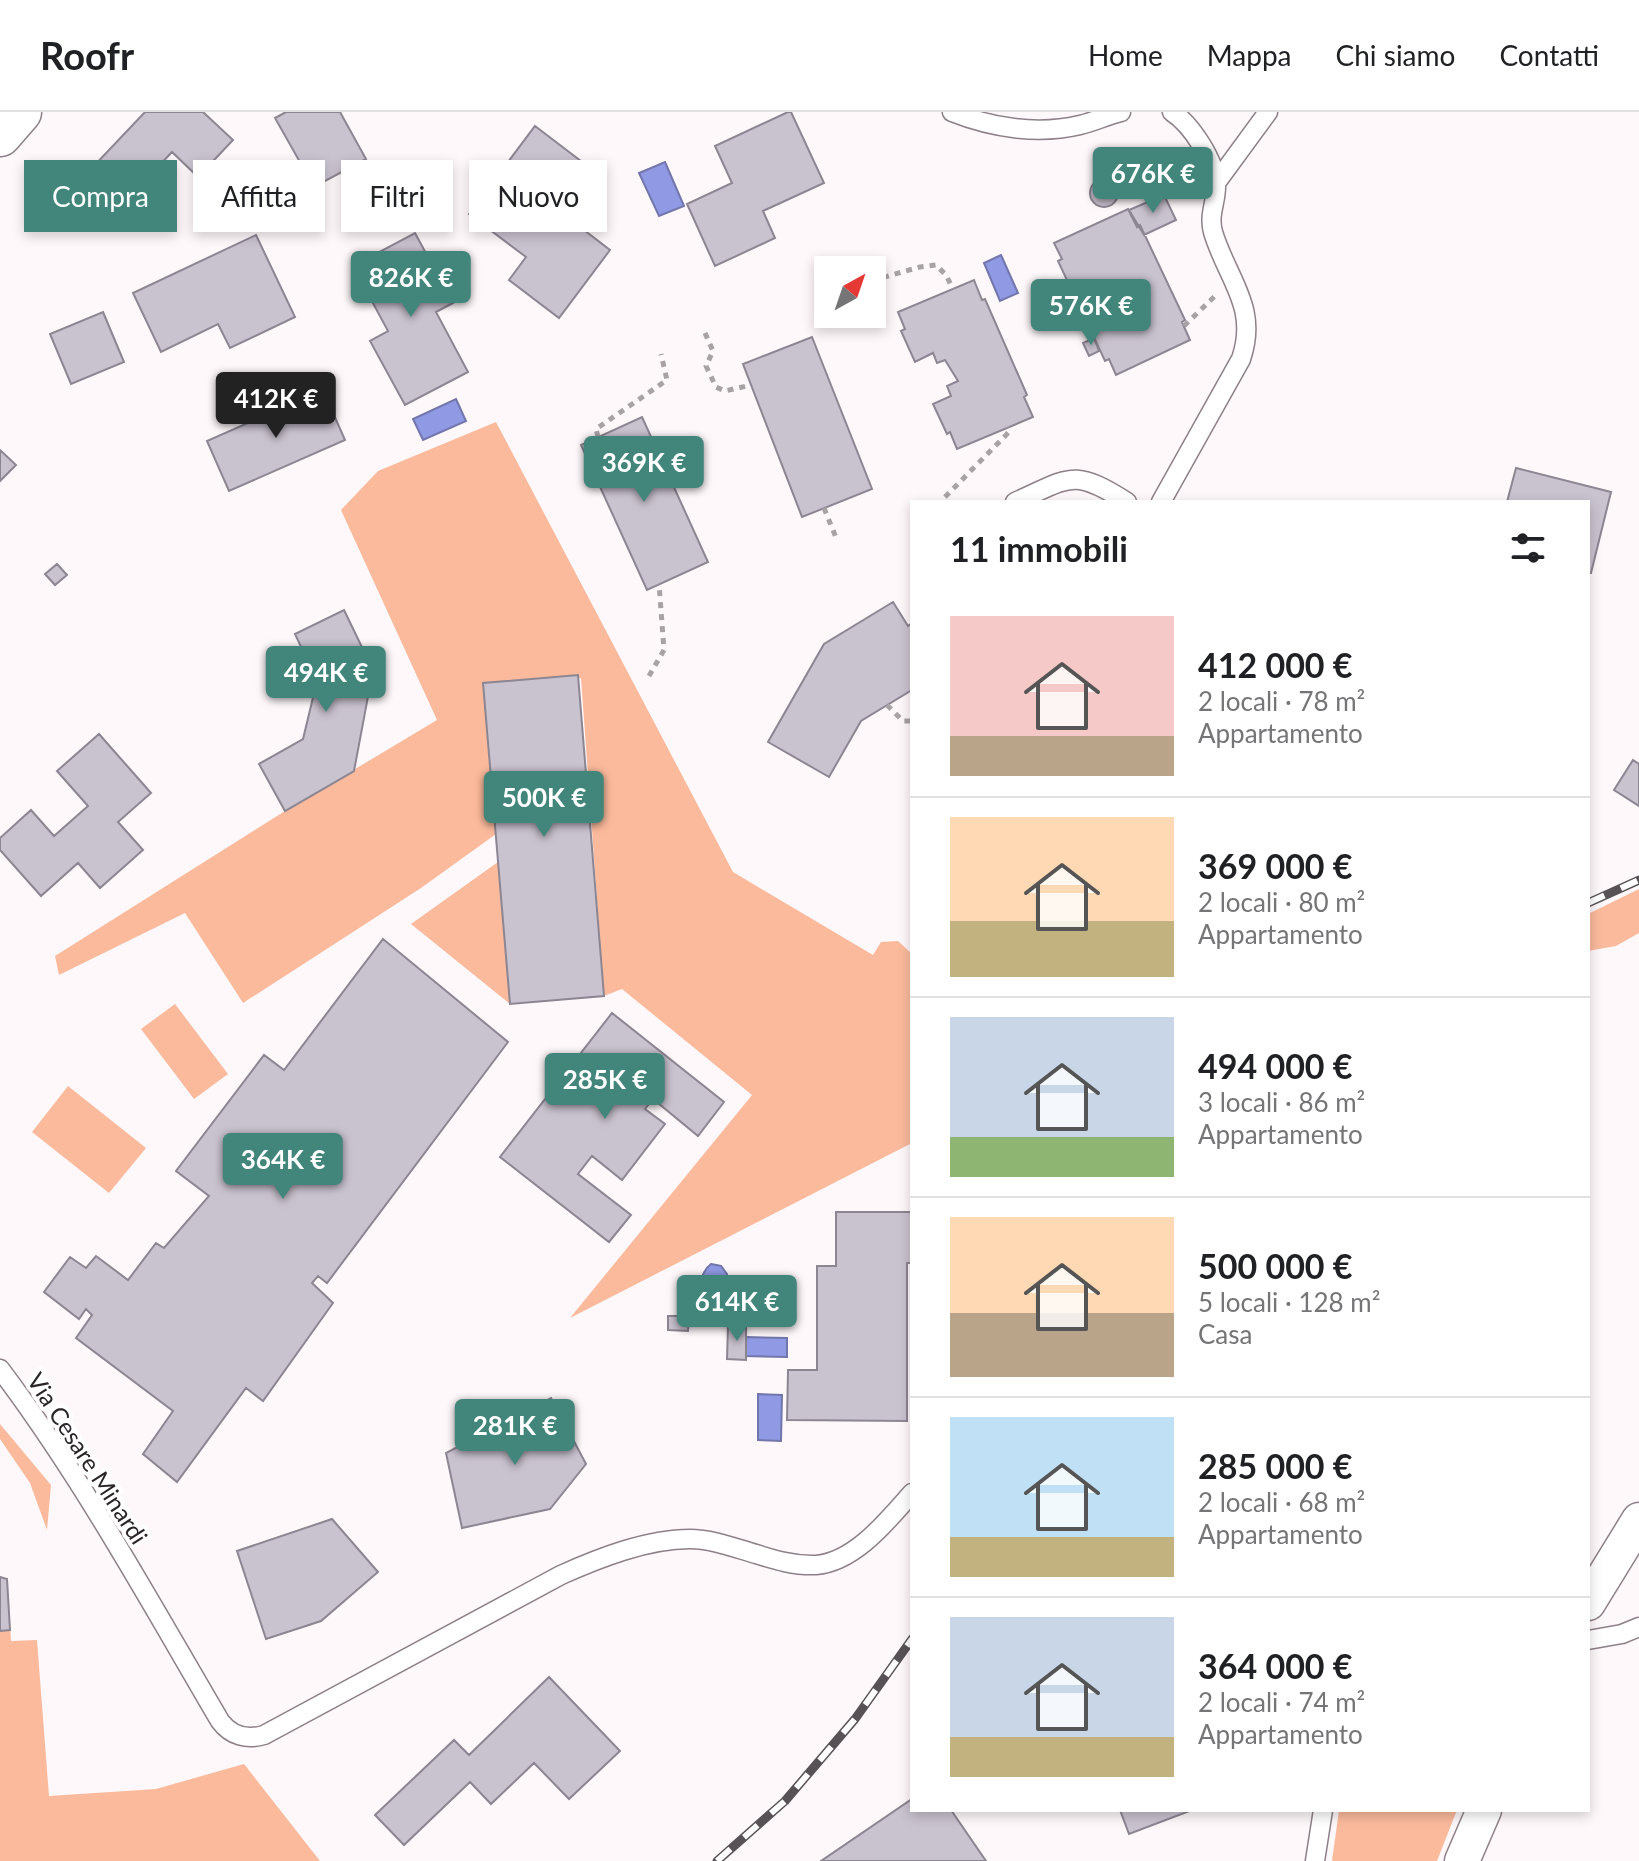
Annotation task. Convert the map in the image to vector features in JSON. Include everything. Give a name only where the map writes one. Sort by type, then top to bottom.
[{"type":"street","points":[[0,135],[20,112]]},
{"type":"street","points":[[1590,1600],[1639,1520]]},
{"type":"street","points":[[1462,1861],[1483,1812]]},
{"type":"lane","points":[[952,112],[985,125],[1048,129],[1081,125],[1121,112]]},
{"type":"lane","points":[[1172,112],[1186,123],[1202,146],[1216,183]]},
{"type":"lane","points":[[1162,500],[1244,352],[1246,312],[1210,220],[1216,183],[1268,112]]},
{"type":"lane","points":[[1019,500],[1068,478],[1086,480],[1123,500]]},
{"type":"lane","name":"Via Cesare Minardi","points":[[0,1369],[34,1414],[224,1727],[244,1737],[257,1737],[561,1575],[599,1559],[644,1546],[690,1539],[787,1563],[817,1565],[850,1552],[910,1495]]},
{"type":"lane","points":[[1590,1640],[1622,1634],[1639,1627]]},
{"type":"lane","points":[[1315,1861],[1323,1812]]},
{"type":"path","points":[[886,277],[936,265],[953,289]]},
{"type":"path","points":[[1184,326],[1234,280]]},
{"type":"path","points":[[705,333],[713,351],[706,366],[716,387],[725,391],[751,385]]},
{"type":"path","points":[[598,437],[596,429],[667,380],[661,354]]},
{"type":"path","points":[[945,497],[1009,432],[1007,427]]},
{"type":"path","points":[[824,508],[837,540]]},
{"type":"path","points":[[649,676],[664,650],[659,584]]},
{"type":"path","points":[[887,705],[903,721],[910,721]]},
{"type":"shaded area","points":[[496,422],[733,872],[873,955],[881,942],[898,941],[910,952],[910,1144],[570,1318],[752,1095],[622,989],[604,996],[581,678],[483,683],[496,834],[421,888],[243,1003],[185,913],[59,975],[55,956],[285,811],[437,720],[341,510],[378,471]]},
{"type":"shaded area","points":[[498,862],[510,1004],[411,924]]},
{"type":"shaded area","points":[[1639,889],[1639,933],[1616,946],[1590,951],[1590,913]]},
{"type":"shaded area","points":[[175,1004],[228,1074],[194,1099],[141,1029]]},
{"type":"shaded area","points":[[68,1086],[146,1148],[109,1193],[32,1132]]},
{"type":"shaded area","points":[[0,1424],[51,1485],[47,1530],[30,1483],[0,1439]]},
{"type":"shaded area","points":[[0,1577],[7,1579],[11,1641],[37,1640],[49,1796],[156,1789],[244,1764],[320,1861],[0,1861]]},
{"type":"shaded area","points":[[1339,1812],[1456,1812],[1437,1861],[1332,1861]]},
{"type":"water","points":[[665,162],[684,206],[659,216],[639,173]]},
{"type":"water","points":[[1001,255],[1018,293],[1000,301],[984,263]]},
{"type":"water","points":[[456,399],[466,421],[423,440],[413,419]]},
{"type":"water","points":[[711,1264],[721,1266],[727,1274],[720,1288],[723,1296],[715,1307],[703,1302],[701,1292],[702,1277]]},
{"type":"water","points":[[746,1337],[787,1338],[787,1357],[746,1356]]},
{"type":"water","points":[[758,1394],[782,1395],[781,1441],[758,1440]]},
{"type":"building","points":[[145,112],[203,112],[233,140],[214,160],[193,160],[193,172],[172,152],[164,160],[100,160]]},
{"type":"building","points":[[286,112],[340,112],[366,159],[341,160],[341,172],[325,181],[325,160],[299,160],[275,118]]},
{"type":"building","points":[[791,112],[824,183],[763,211],[775,238],[715,266],[687,204],[732,183],[715,146]]},
{"type":"building","points":[[535,126],[580,160],[510,160]]},
{"type":"building","points":[[1104,179],[1114,183],[1118,193],[1114,203],[1104,207],[1094,203],[1090,193],[1094,183]]},
{"type":"building","points":[[1164,195],[1176,220],[1144,235],[1129,210]]},
{"type":"building","points":[[1128,209],[1137,227],[1140,225],[1185,320],[1182,322],[1190,340],[1116,375],[1109,359],[1105,361],[1091,331],[1108,323],[1104,309],[1114,304],[1108,290],[1097,295],[1089,283],[1072,291],[1058,261],[1062,259],[1054,243]]},
{"type":"building","points":[[493,232],[587,232],[610,250],[559,318],[509,280],[526,257]]},
{"type":"building","points":[[415,233],[453,303],[436,312],[468,372],[405,405],[370,341],[388,331],[353,266]]},
{"type":"building","points":[[256,235],[295,317],[230,348],[218,324],[161,352],[133,293]]},
{"type":"building","points":[[974,280],[1027,395],[1024,397],[1033,417],[957,449],[933,404],[951,396],[947,386],[958,381],[945,360],[937,363],[933,353],[915,362],[901,331],[905,329],[898,312]]},
{"type":"building","points":[[103,312],[124,362],[71,384],[50,334]]},
{"type":"building","points":[[812,337],[872,489],[802,517],[743,364]]},
{"type":"building","points":[[1094,338],[1099,351],[1089,356],[1083,343]]},
{"type":"building","points":[[323,390],[345,440],[229,491],[207,441]]},
{"type":"building","points":[[642,417],[708,562],[647,590],[581,445]]},
{"type":"building","points":[[0,450],[16,465],[0,481]]},
{"type":"building","points":[[1516,468],[1611,492],[1591,573],[1590,500],[1508,500]]},
{"type":"building","points":[[57,564],[67,575],[55,585],[45,574]]},
{"type":"building","points":[[893,602],[908,626],[910,624],[910,691],[861,721],[829,777],[768,742],[824,644]]},
{"type":"building","points":[[344,610],[373,670],[354,771],[285,811],[259,764],[303,739],[317,681],[295,634]]},
{"type":"building","points":[[578,675],[604,996],[510,1004],[483,683]]},
{"type":"building","points":[[99,734],[151,793],[118,822],[143,850],[100,888],[78,863],[41,896],[0,850],[0,838],[31,810],[54,836],[88,806],[57,771]]},
{"type":"building","points":[[1633,760],[1639,764],[1639,806],[1614,790]]},
{"type":"building","points":[[383,939],[508,1042],[327,1283],[318,1276],[312,1283],[333,1303],[263,1401],[246,1388],[177,1482],[143,1454],[173,1411],[76,1338],[92,1315],[86,1309],[79,1319],[44,1292],[70,1257],[86,1268],[96,1256],[128,1280],[156,1243],[164,1248],[209,1196],[176,1171],[264,1055],[284,1070]]},
{"type":"building","points":[[612,1013],[724,1102],[698,1136],[653,1099],[645,1109],[665,1124],[622,1180],[592,1156],[578,1174],[631,1215],[609,1242],[500,1157]]},
{"type":"building","points":[[836,1212],[910,1212],[907,1421],[787,1420],[788,1370],[817,1370],[817,1266],[836,1266]]},
{"type":"building","points":[[668,1316],[689,1316],[688,1331],[668,1330]]},
{"type":"building","points":[[728,1326],[746,1326],[746,1360],[727,1359]]},
{"type":"building","points":[[551,1398],[586,1464],[550,1509],[462,1528],[446,1453]]},
{"type":"building","points":[[332,1519],[378,1572],[321,1621],[266,1639],[237,1551]]},
{"type":"building","points":[[0,1577],[7,1579],[10,1630],[0,1631]]},
{"type":"building","points":[[549,1677],[620,1751],[569,1799],[534,1763],[491,1804],[470,1782],[404,1845],[375,1815],[454,1740],[469,1755]]},
{"type":"building","points":[[910,1800],[910,1812],[952,1812],[986,1861],[821,1861]]},
{"type":"building","points":[[1121,1812],[1187,1812],[1129,1834]]},
{"type":"railway","points":[[1590,902],[1639,880]]},
{"type":"railway","points":[[717,1861],[785,1801],[855,1719],[910,1642]]}]
